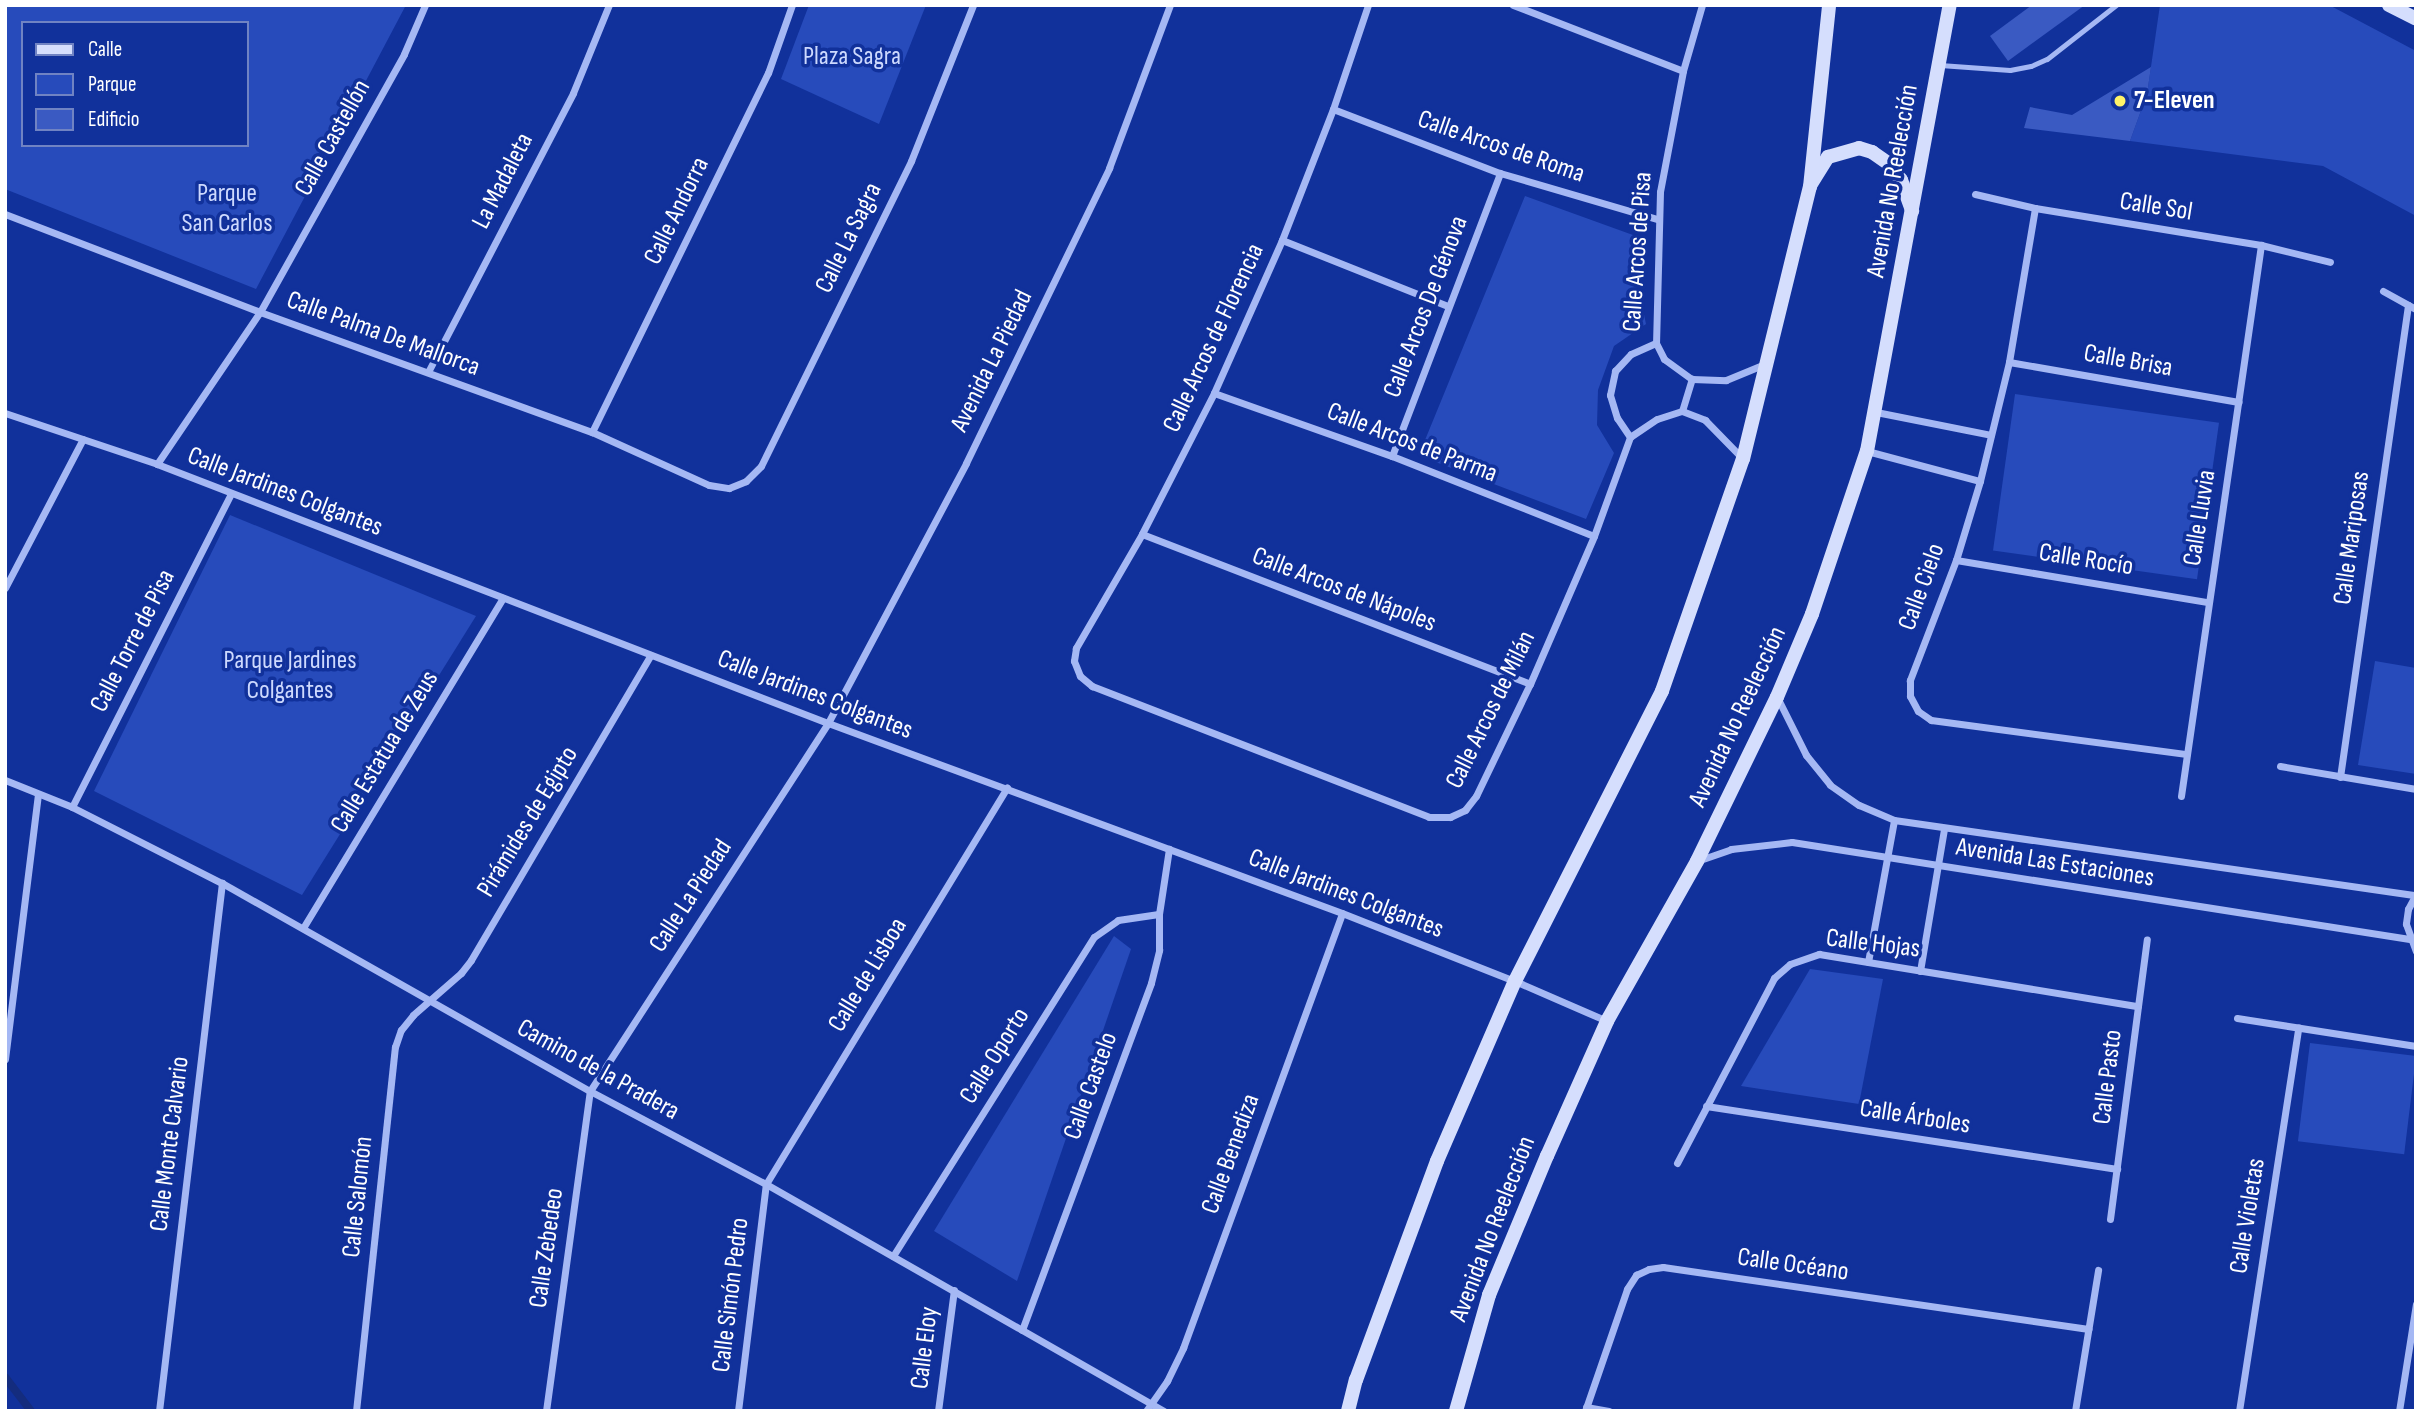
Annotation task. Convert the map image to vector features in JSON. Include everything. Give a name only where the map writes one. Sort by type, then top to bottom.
[{"type":"main road","points":[[1348,1411],[1356,1380],[1437,1161],[1515,981],[1662,691],[1743,459],[1810,187],[1829,5]]},
{"type":"main road","name":"Avenida No Reelección","points":[[1456,1411],[1489,1295],[1607,1021],[1697,861],[1777,697],[1812,614],[1867,451],[1876,412],[1950,5]]},
{"type":"main road","points":[[2389,5],[2416,19]]},
{"type":"main road","points":[[1810,187],[1829,157],[1859,148],[1872,152],[1889,164],[1901,180],[1912,212]]},
{"type":"street","name":"Calle Castellón","points":[[157,464],[261,312],[404,54],[425,5]]},
{"type":"street","name":"La Madaleta","points":[[428,372],[573,93],[608,5]]},
{"type":"street","name":"Calle Andorra","points":[[592,432],[768,73],[792,5]]},
{"type":"street","name":"Calle La Sagra","points":[[746,481],[761,466],[911,160],[973,5]]},
{"type":"street","name":"Avenida La Piedad","points":[[828,723],[966,463],[1109,168],[1170,5]]},
{"type":"street","name":"Calle Arcos de Florencia","points":[[1080,676],[1074,661],[1076,648],[1142,534],[1214,393],[1282,240],[1333,109],[1368,5]]},
{"type":"street","points":[[1513,5],[1684,71]]},
{"type":"street","name":"Calle Arcos de Pisa","points":[[1630,437],[1617,418],[1609,395],[1615,371],[1631,354],[1656,344],[1654,328],[1659,279],[1657,219],[1684,71],[1702,5]]},
{"type":"street","name":"Calle Arcos de Roma","points":[[1333,109],[1500,173],[1657,219]]},
{"type":"street","name":"Calle Arcos De Génova","points":[[1392,456],[1500,173]]},
{"type":"street","name":"Calle Sol","points":[[1975,194],[2035,208],[2261,245],[2330,262]]},
{"type":"street","name":"Calle Cielo","points":[[2035,208],[2009,362],[1980,481],[1956,560],[1910,680],[1910,696],[1918,711],[1931,720],[2187,754]]},
{"type":"street","name":"Calle Palma De Mallorca","points":[[5,214],[261,312],[592,432],[709,485],[729,488],[746,481]]},
{"type":"street","points":[[1282,240],[1448,306]]},
{"type":"street","name":"Calle Lluvia","points":[[2181,796],[2261,245]]},
{"type":"street","points":[[2383,291],[2416,309]]},
{"type":"street","name":"Calle Mariposas","points":[[2340,777],[2408,305]]},
{"type":"street","points":[[1656,344],[1664,359],[1692,379],[1726,380],[1769,362]]},
{"type":"street","name":"Calle Brisa","points":[[2009,362],[2239,402]]},
{"type":"street","points":[[1682,411],[1692,379]]},
{"type":"street","name":"Calle Arcos de Parma","points":[[1214,393],[1392,456],[1594,536]]},
{"type":"street","points":[[1630,437],[1657,419],[1682,411],[1705,420],[1743,459]]},
{"type":"street","points":[[1876,412],[1991,435]]},
{"type":"street","name":"Calle Jardines Colgantes","points":[[5,413],[157,464],[828,723],[1342,914],[1515,981],[1607,1021]]},
{"type":"street","name":"Calle Arcos de Milán","points":[[1080,676],[1092,686],[1429,817],[1450,817],[1465,810],[1471,803],[1530,684],[1594,536],[1630,437]]},
{"type":"street","points":[[5,588],[83,439]]},
{"type":"street","points":[[1867,451],[1980,481]]},
{"type":"street","name":"Calle Torre de Pisa","points":[[72,807],[231,494]]},
{"type":"street","name":"Calle Arcos de Nápoles","points":[[1142,534],[1530,684]]},
{"type":"street","name":"Calle Rocío","points":[[1956,560],[2208,602]]},
{"type":"street","name":"Calle Estatua de Zeus","points":[[303,928],[503,598]]},
{"type":"street","name":"Pirámides de Egipto","points":[[429,1000],[461,973],[471,960],[651,655]]},
{"type":"street","name":"Avenida Las Estaciones","points":[[1777,697],[1806,755],[1830,785],[1858,805],[1894,820],[2415,894]]},
{"type":"street","name":"Calle La Piedad","points":[[590,1091],[828,723]]},
{"type":"street","points":[[2280,766],[2416,789]]},
{"type":"street","name":"Camino de la Pradera","points":[[5,780],[72,807],[222,883],[590,1091],[766,1184],[954,1290],[1149,1407],[1164,1411]]},
{"type":"street","name":"Calle de Lisboa","points":[[766,1184],[1007,788]]},
{"type":"street","points":[[5,1059],[38,794]]},
{"type":"street","points":[[1868,962],[1894,820]]},
{"type":"street","points":[[1920,971],[1944,829]]},
{"type":"street","name":"Avenida Las Estaciones","points":[[1697,861],[1731,849],[1792,842],[2409,939]]},
{"type":"street","name":"Calle Castelo","points":[[1022,1330],[1151,983],[1159,950],[1159,914],[1168,849]]},
{"type":"street","name":"Calle Monte Calvario","points":[[159,1411],[222,883]]},
{"type":"street","points":[[2415,894],[2406,925],[2409,939],[2416,951]]},
{"type":"street","name":"Calle Oporto","points":[[893,1256],[1094,937],[1118,920],[1159,914]]},
{"type":"street","name":"Calle Benediza","points":[[1149,1407],[1183,1348],[1342,914]]},
{"type":"street","name":"Calle Pasto","points":[[2110,1219],[2147,939]]},
{"type":"street","name":"Calle Hojas","points":[[1677,1163],[1774,978],[1790,964],[1819,954],[2138,1006]]},
{"type":"street","name":"Calle Salomón","points":[[356,1411],[395,1047],[401,1030],[429,1000]]},
{"type":"street","points":[[2237,1018],[2416,1046]]},
{"type":"street","name":"Calle Violetas","points":[[2239,1411],[2298,1028]]},
{"type":"street","name":"Calle Zebedeo","points":[[546,1411],[590,1091]]},
{"type":"street","name":"Calle Árboles","points":[[1706,1106],[2117,1169]]},
{"type":"street","name":"Calle Simón Pedro","points":[[738,1411],[766,1184]]},
{"type":"street","name":"Calle Océano","points":[[1585,1409],[1627,1289],[1636,1275],[1649,1269],[1664,1267],[2089,1329]]},
{"type":"street","points":[[2075,1411],[2098,1270]]},
{"type":"street","name":"Calle Eloy","points":[[938,1411],[954,1290]]},
{"type":"street","points":[[2399,1411],[2416,1304]]},
{"type":"street","points":[[1585,1409],[1609,1411]]},
{"type":"lane","points":[[1939,65],[2010,69],[2031,66],[2047,59],[2116,5]]},
{"type":"green space","name":"Parque San Carlos","points":[[5,5],[406,5],[256,289],[5,189]]},
{"type":"green space","name":"Plaza Sagra","points":[[809,5],[926,5],[879,124],[781,79]]},
{"type":"green space","points":[[2160,5],[2329,5],[2416,51],[2416,216],[2323,166],[2130,141],[2147,94]]},
{"type":"green space","points":[[1525,196],[1644,239],[1641,300],[1646,324],[1614,346],[1598,390],[1597,425],[1614,453],[1586,519],[1433,461],[1423,445]]},
{"type":"green space","points":[[2015,394],[2219,423],[2197,579],[1993,550]]},
{"type":"green space","name":"Parque Jardines Colgantes","points":[[230,515],[476,616],[302,895],[94,791]]},
{"type":"green space","points":[[2375,661],[2416,668],[2416,774],[2358,765]]},
{"type":"green space","points":[[1114,936],[1131,949],[1017,1281],[934,1231]]},
{"type":"green space","points":[[1810,969],[1883,979],[1859,1104],[1741,1086]]},
{"type":"green space","points":[[2310,1043],[2416,1056],[2404,1154],[2298,1141]]},
{"type":"building","points":[[2032,5],[2085,5],[2008,61],[1990,36]]},
{"type":"building","name":"7-Eleven","points":[[2151,67],[2147,94],[2130,141],[2024,128],[2030,107],[2072,115]]},
{"type":"waterway","points":[[5,1377],[31,1411]]},
{"type":"place","name":"7-Eleven","points":[[2120,101]]}]
